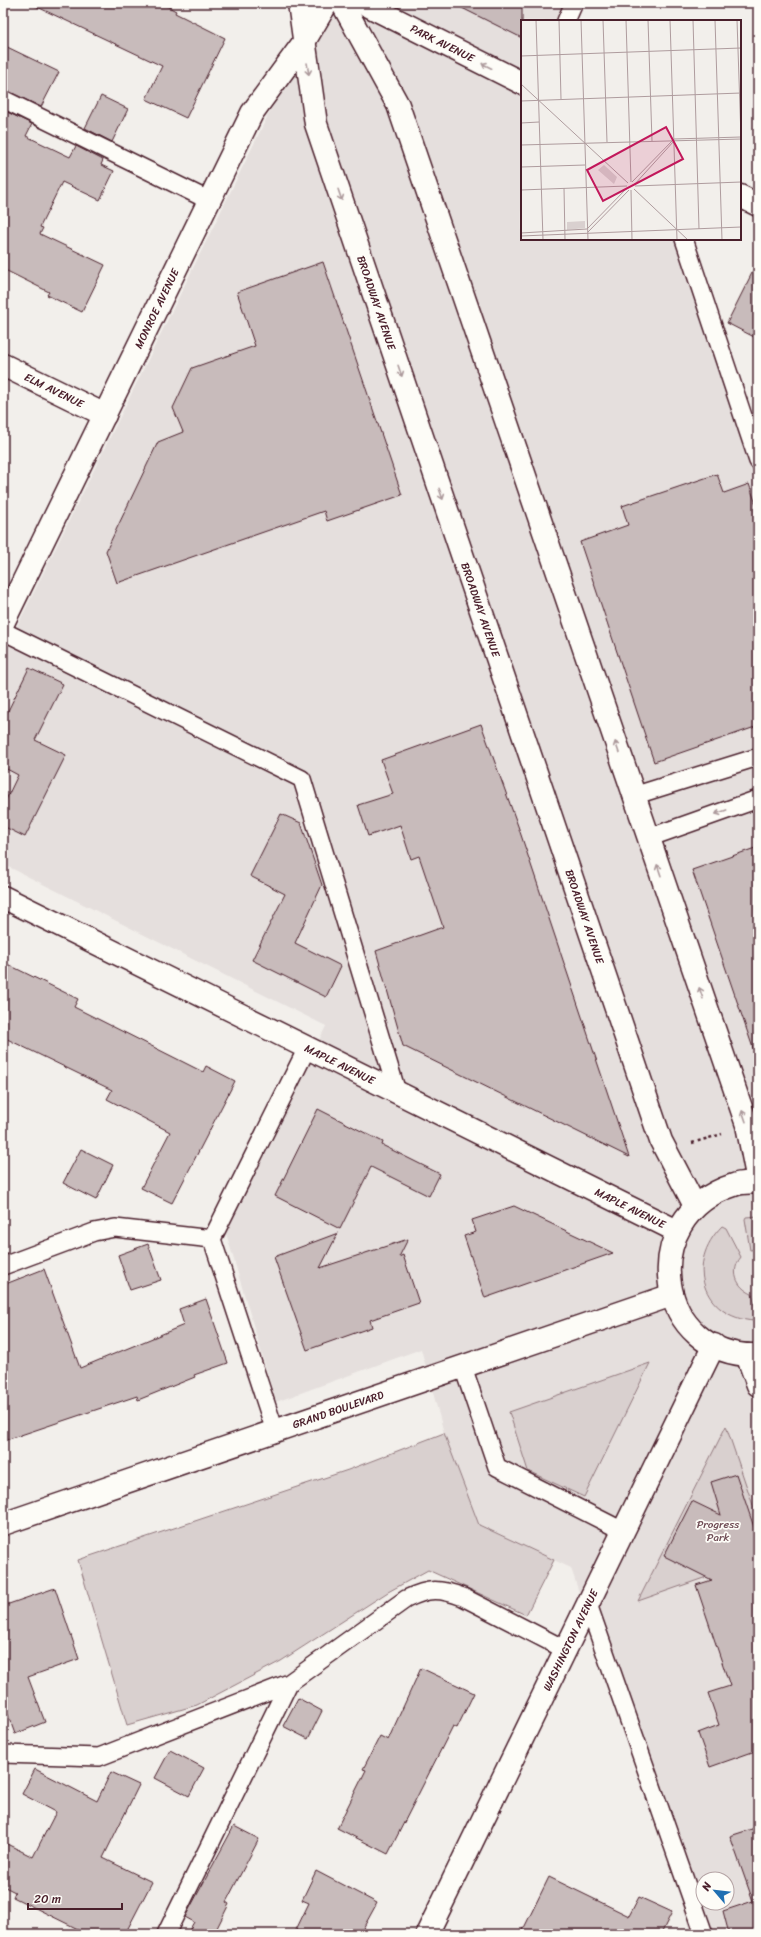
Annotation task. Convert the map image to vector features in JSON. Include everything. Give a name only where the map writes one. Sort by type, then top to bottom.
[{"type":"street","name":"BROADWAY AVENUE","points":[[299,3],[319,131],[660,1141],[695,1206]]},
{"type":"street","name":"MONROE AVENUE","points":[[3,623],[252,113],[304,42],[327,3]]},
{"type":"street","points":[[342,3],[398,105],[633,796],[747,1125],[758,1182],[735,1184],[714,1192],[695,1206],[684,1217],[677,1231],[670,1252],[668,1274],[672,1295],[681,1315],[696,1332],[714,1345],[730,1352],[753,1355],[758,1385]]},
{"type":"street","name":"PARK AVENUE","points":[[363,3],[521,82]]},
{"type":"street","points":[[741,196],[758,205]]},
{"type":"street","name":"ELM AVENUE","points":[[3,365],[105,415]]},
{"type":"street","name":"MAPLE AVENUE","points":[[3,897],[677,1231]]},
{"type":"street","name":"GRAND BOULEVARD","points":[[3,1524],[672,1295]]},
{"type":"street","name":"WASHINGTON AVENUE","points":[[427,1934],[714,1345]]},
{"type":"lane","points":[[566,20],[574,3]]},
{"type":"lane","points":[[3,98],[210,201]]},
{"type":"lane","points":[[684,240],[758,461]]},
{"type":"lane","points":[[3,631],[302,779],[397,1092]]},
{"type":"lane","points":[[633,796],[758,757]]},
{"type":"lane","points":[[648,838],[758,799]]},
{"type":"lane","points":[[276,1430],[212,1239],[307,1048]]},
{"type":"lane","points":[[3,1266],[94,1232],[115,1228],[212,1239]]},
{"type":"lane","points":[[463,1367],[497,1467],[623,1531]]},
{"type":"lane","points":[[3,1754],[99,1757],[288,1683],[406,1599],[420,1592],[435,1589],[447,1591],[463,1597],[566,1650]]},
{"type":"lane","points":[[588,1604],[704,1934]]},
{"type":"lane","points":[[166,1934],[288,1683]]},
{"type":"path","points":[[688,1144],[723,1133]]},
{"type":"shaded area","points":[[327,3],[574,3],[566,20],[521,20],[521,240],[684,240],[758,461],[758,1934],[692,1934],[571,1568],[479,1525],[444,1433],[421,1349],[276,1402],[226,1233],[326,1026],[3,864],[3,655],[304,42]]},
{"type":"green space","points":[[758,1216],[758,1249],[750,1250],[745,1219],[746,1217]]},
{"type":"green space","points":[[722,1226],[726,1228],[741,1257],[736,1268],[736,1278],[746,1291],[752,1294],[757,1314],[754,1321],[736,1317],[722,1310],[711,1299],[705,1286],[702,1271],[704,1256],[711,1241]]},
{"type":"green space","points":[[650,1363],[584,1497],[528,1471],[509,1412]]},
{"type":"green space","name":"Progress Park","points":[[726,1426],[758,1520],[758,1559],[638,1601]]},
{"type":"green space","points":[[444,1433],[479,1525],[554,1560],[526,1615],[428,1570],[388,1592],[281,1661],[197,1705],[127,1725],[78,1560],[348,1470]]},
{"type":"building","points":[[29,3],[161,3],[176,11],[175,13],[225,38],[186,118],[146,99],[162,66]]},
{"type":"building","points":[[452,3],[522,3],[521,38]]},
{"type":"building","points":[[3,45],[59,72],[41,107],[3,89]]},
{"type":"building","points":[[101,96],[128,109],[112,142],[85,128]]},
{"type":"building","points":[[3,110],[32,124],[26,136],[70,157],[76,146],[103,160],[101,165],[114,171],[100,200],[62,182],[40,227],[43,228],[40,234],[105,265],[82,312],[47,295],[49,292],[3,269]]},
{"type":"building","points":[[758,261],[758,339],[727,323]]},
{"type":"building","points":[[323,262],[402,495],[327,521],[324,511],[117,583],[106,551],[158,442],[183,432],[173,408],[192,368],[255,346],[237,292]]},
{"type":"building","points":[[717,474],[724,493],[749,484],[758,510],[758,726],[654,762],[580,542],[628,525],[622,506]]},
{"type":"building","points":[[29,668],[63,684],[35,740],[66,755],[25,837],[3,826],[3,806],[18,775],[3,767],[3,721]]},
{"type":"building","points":[[481,724],[518,826],[629,1157],[403,1046],[376,951],[443,927],[419,856],[411,859],[400,825],[368,836],[358,805],[393,794],[381,760]]},
{"type":"building","points":[[281,814],[301,823],[322,885],[295,943],[341,966],[326,997],[252,960],[285,894],[250,876]]},
{"type":"building","points":[[758,847],[758,1050],[754,1051],[692,870]]},
{"type":"building","points":[[3,962],[78,999],[74,1007],[203,1072],[206,1066],[235,1081],[172,1203],[141,1188],[170,1132],[107,1099],[112,1090],[3,1037]]},
{"type":"building","points":[[318,1109],[383,1142],[382,1145],[440,1174],[429,1196],[371,1167],[340,1229],[275,1196]]},
{"type":"building","points":[[81,1149],[113,1165],[96,1200],[63,1183]]},
{"type":"building","points":[[514,1206],[613,1253],[485,1298],[464,1236],[476,1232],[472,1220]]},
{"type":"building","points":[[338,1233],[320,1268],[408,1239],[399,1257],[403,1255],[419,1303],[370,1320],[372,1327],[307,1350],[274,1257]]},
{"type":"building","points":[[148,1244],[161,1280],[130,1290],[118,1255]]},
{"type":"building","points":[[44,1269],[80,1368],[184,1325],[179,1309],[206,1299],[228,1363],[194,1375],[195,1377],[138,1400],[137,1396],[3,1441],[3,1285]]},
{"type":"building","points":[[736,1474],[758,1539],[758,1750],[710,1767],[698,1733],[719,1725],[708,1693],[730,1686],[696,1585],[712,1580],[664,1556],[692,1501],[721,1515],[711,1482]]},
{"type":"building","points":[[55,1588],[79,1659],[28,1677],[45,1722],[15,1734],[3,1701],[3,1606]]},
{"type":"building","points":[[421,1668],[474,1693],[457,1728],[453,1726],[388,1854],[337,1828],[366,1770],[363,1769],[380,1736],[388,1740]]},
{"type":"building","points":[[298,1698],[322,1711],[308,1739],[283,1726]]},
{"type":"building","points":[[170,1750],[204,1768],[189,1796],[155,1778]]},
{"type":"building","points":[[35,1769],[97,1801],[111,1772],[139,1785],[103,1858],[152,1882],[125,1934],[88,1934],[13,1897],[15,1892],[3,1886],[3,1842],[33,1857],[56,1812],[22,1794]]},
{"type":"building","points":[[234,1826],[259,1839],[226,1902],[229,1904],[214,1934],[187,1934],[194,1922],[185,1917]]},
{"type":"building","points":[[758,1827],[758,1934],[729,1934],[723,1911],[735,1911],[735,1907],[753,1901],[730,1836]]},
{"type":"building","points":[[316,1871],[377,1903],[360,1934],[294,1934],[309,1903],[302,1900]]},
{"type":"building","points":[[549,1877],[629,1916],[639,1897],[672,1912],[662,1932],[666,1934],[521,1934]]}]
